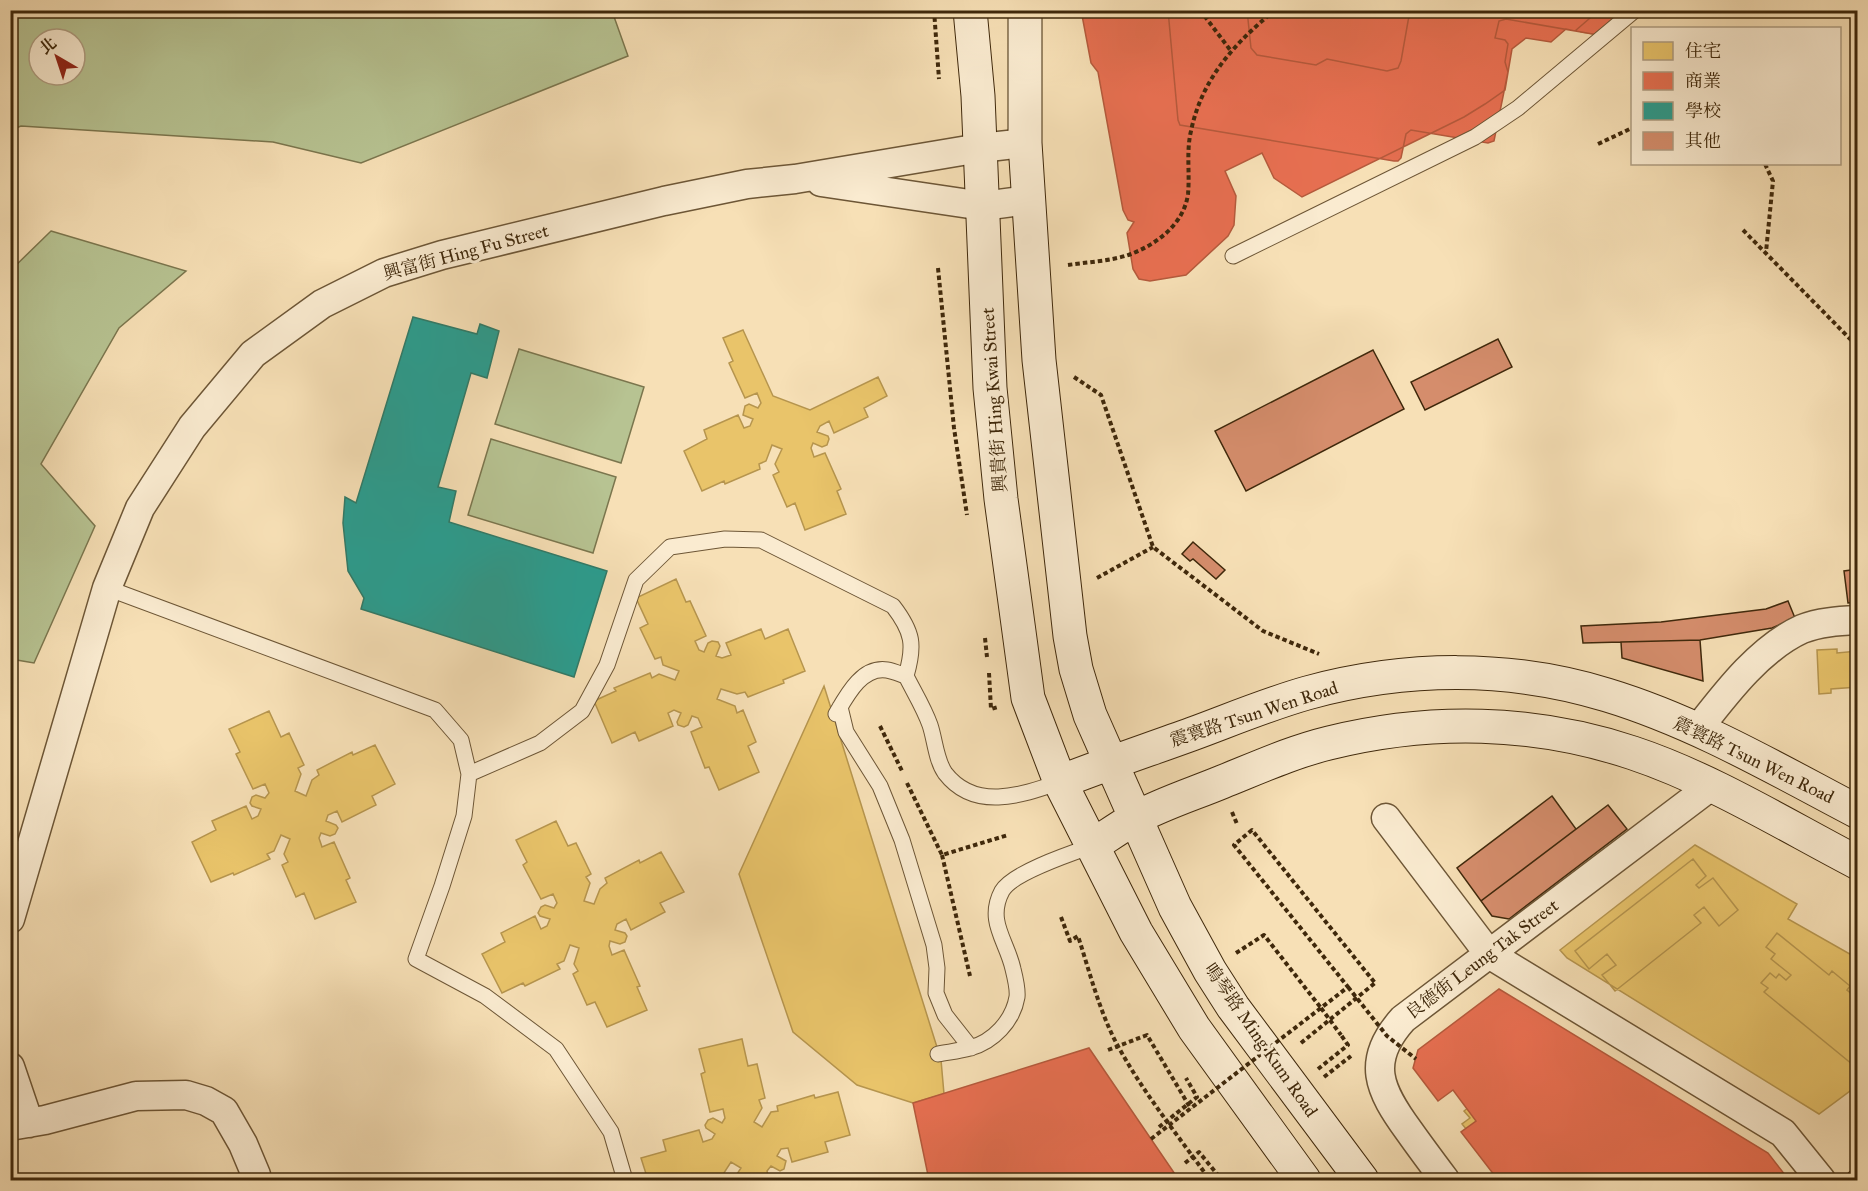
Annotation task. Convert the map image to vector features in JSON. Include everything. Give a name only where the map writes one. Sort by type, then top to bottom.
[{"type":"main road","name":"興貴街 Hing Kwai Street","points":[[970,10],[974,40],[980,148],[990,388],[1001,499],[1028,698],[1060,782]]},
{"type":"main road","points":[[1025,10],[1025,143],[1039,360],[1070,636],[1076,669],[1090,715],[1110,762]]},
{"type":"main road","name":"震寰路 Tsun Wen Road","points":[[1060,782],[1110,762],[1305,694],[1392,675],[1436,672],[1524,676],[1608,695],[1698,729],[1857,812]]},
{"type":"main road","points":[[1092,846],[1136,818],[1281,758],[1336,741],[1374,733],[1421,727],[1469,725],[1511,727],[1553,733],[1594,741],[1634,753],[1712,786],[1857,863]]},
{"type":"main road","name":"鳴琴路 Ming Kum Road","points":[[1110,762],[1176,907],[1210,971],[1233,1007],[1362,1180]]},
{"type":"main road","points":[[1060,782],[1136,932],[1194,1028],[1304,1180]]},
{"type":"street","name":"興富街 Hing Fu Street","points":[[10,919],[107,588],[140,508],[192,427],[254,354],[322,304],[384,273],[442,255],[664,201],[747,184],[1025,143]]},
{"type":"street","name":"興富街 Hing Fu Street","points":[[795,178],[983,206],[1029,201]]},
{"type":"street","points":[[1698,729],[1743,675],[1776,645],[1803,628],[1857,620]]},
{"type":"street","name":"良德街 Leung Tak Street","points":[[1445,1180],[1394,1110],[1382,1088],[1380,1062],[1389,1034],[1403,1019],[1712,786]]},
{"type":"street","points":[[1386,818],[1489,954],[1783,1133],[1821,1180]]},
{"type":"street","points":[[10,1066],[20,1124],[45,1120],[136,1096],[186,1095],[206,1101],[224,1111],[243,1144],[256,1180]]},
{"type":"lane","points":[[1233,256],[1475,137],[1518,108],[1635,10]]},
{"type":"lane","points":[[469,774],[540,743],[582,711],[608,665],[636,580],[670,547],[725,539],[761,540],[893,606],[907,624],[911,644],[912,653],[906,676],[930,725],[945,772],[963,788],[984,796],[1000,798],[1031,792],[1060,782]]},
{"type":"lane","points":[[107,588],[435,710],[460,740],[469,774],[464,816],[416,959],[485,996],[555,1049],[611,1132],[625,1180]]},
{"type":"lane","points":[[906,676],[885,669],[865,674],[850,690],[837,712],[846,732],[880,786],[902,840],[934,945],[937,968],[936,993],[945,1015],[971,1048]]},
{"type":"lane","points":[[938,1054],[971,1048],[989,1039],[1008,1021],[1017,996],[1013,968],[1001,939],[995,913],[1003,889],[1041,865],[1092,846]]},
{"type":"path","points":[[934,10],[939,79]]},
{"type":"path","points":[[1200,10],[1231,51]]},
{"type":"path","points":[[1068,265],[1130,254],[1157,240],[1178,220],[1185,208],[1188,194],[1188,155],[1197,108],[1215,72],[1231,51],[1275,10]]},
{"type":"path","points":[[1598,144],[1631,128]]},
{"type":"path","points":[[1765,165],[1773,181],[1766,253]]},
{"type":"path","points":[[1743,230],[1857,347]]},
{"type":"path","points":[[1066,372],[1101,395],[1153,547],[1263,631],[1320,654]]},
{"type":"path","points":[[1094,579],[1153,547]]},
{"type":"path","points":[[880,726],[942,855],[970,976]]},
{"type":"path","points":[[1297,1046],[1375,983],[1252,830],[1234,845],[1348,987],[1387,1036],[1416,1059]]},
{"type":"path","points":[[942,855],[1008,835]]},
{"type":"path","points":[[1061,917],[1070,942],[1078,936],[1098,998],[1118,1047],[1210,1180]]},
{"type":"path","points":[[1235,954],[1264,935],[1348,1045],[1316,1071]]},
{"type":"path","points":[[1150,1139],[1348,987]]},
{"type":"path","points":[[1108,1050],[1147,1035],[1191,1109]]},
{"type":"path","points":[[1403,1056],[1406,1047]]},
{"type":"path","points":[[1159,1127],[1197,1097],[1182,1069]]},
{"type":"path","points":[[1185,1163],[1199,1152],[1222,1180]]},
{"type":"green space","points":[[10,11],[612,11],[628,56],[361,163],[273,142],[21,126],[11,130]]},
{"type":"green space","points":[[51,231],[186,271],[119,328],[41,464],[95,526],[34,663],[11,659],[10,271]]},
{"type":"green space","points":[[519,349],[644,387],[621,463],[495,424]]},
{"type":"green space","points":[[491,439],[616,477],[593,553],[468,515]]},
{"type":"building: 住宅","points":[[1174,10],[1235,10],[1244,32],[1238,35],[1247,57],[1227,66],[1229,72],[1211,79],[1209,75],[1200,76],[1201,86],[1182,88]]},
{"type":"building: 住宅","points":[[1431,10],[1494,10],[1489,37],[1503,40],[1497,79],[1501,80],[1491,136],[1402,120],[1407,98],[1416,100],[1419,86],[1400,83],[1406,46],[1424,49]]},
{"type":"building: 住宅","points":[[1515,10],[1610,10],[1606,32],[1594,30],[1593,34],[1581,32],[1582,24]]},
{"type":"building: 住宅","points":[[1247,63],[1399,88],[1396,112],[1400,113],[1397,136],[1401,136],[1397,156],[1189,116],[1192,99],[1202,100],[1203,95],[1240,101]]},
{"type":"building: 住宅","points":[[743,330],[773,396],[810,410],[878,377],[887,396],[864,408],[868,417],[834,433],[829,421],[820,426],[817,432],[828,436],[827,445],[822,447],[813,443],[811,448],[814,457],[825,453],[841,489],[837,491],[846,514],[805,530],[795,503],[787,507],[773,475],[779,472],[775,464],[782,449],[772,445],[766,461],[759,464],[760,469],[702,491],[684,451],[707,439],[704,430],[738,415],[744,428],[750,426],[753,419],[743,415],[745,406],[749,404],[758,408],[761,403],[757,393],[745,398],[729,363],[733,361],[723,338]]},
{"type":"building: 住宅","points":[[676,579],[686,602],[690,601],[706,636],[695,641],[699,650],[704,652],[708,643],[718,642],[720,646],[716,656],[722,658],[731,655],[726,643],[761,629],[765,639],[788,629],[805,671],[783,680],[784,683],[748,697],[745,692],[737,694],[721,689],[717,699],[735,706],[737,713],[743,710],[756,742],[748,746],[759,772],[719,790],[709,767],[705,768],[691,732],[702,727],[698,718],[692,716],[688,725],[684,727],[678,725],[681,713],[674,710],[668,713],[673,726],[639,741],[635,732],[612,743],[594,701],[616,691],[614,688],[650,673],[652,678],[659,674],[675,680],[679,671],[663,665],[661,657],[655,659],[640,628],[648,624],[636,598]]},
{"type":"building: 住宅","points":[[1837,649],[1837,653],[1858,651],[1858,687],[1831,689],[1831,693],[1819,694],[1817,650]]},
{"type":"building: 住宅","points":[[824,686],[941,1060],[944,1094],[913,1103],[857,1085],[793,1032],[739,874]]},
{"type":"building: 住宅","points":[[269,711],[281,737],[289,733],[304,765],[298,768],[301,774],[295,791],[306,796],[312,780],[319,775],[317,770],[352,752],[353,755],[375,745],[395,784],[372,796],[376,805],[342,822],[337,811],[328,815],[326,821],[338,828],[335,834],[330,836],[321,833],[319,838],[322,847],[334,842],[350,878],[346,880],[356,902],[315,919],[304,893],[296,897],[282,865],[288,862],[284,854],[290,839],[281,835],[274,851],[267,854],[270,859],[234,875],[233,873],[211,882],[192,842],[216,830],[212,821],[246,806],[252,819],[258,816],[261,809],[252,806],[250,803],[252,797],[256,795],[265,798],[269,793],[265,784],[253,789],[236,754],[240,752],[229,729]]},
{"type":"building: 住宅","points":[[556,821],[568,846],[576,843],[591,874],[586,877],[590,883],[584,901],[594,904],[600,889],[607,883],[605,878],[639,860],[640,863],[661,852],[684,892],[660,903],[665,912],[631,930],[626,919],[617,924],[615,930],[627,936],[625,942],[620,944],[610,941],[612,955],[624,950],[640,986],[637,987],[647,1010],[607,1027],[595,1002],[587,1005],[573,974],[578,971],[574,964],[579,948],[570,945],[564,961],[557,964],[560,969],[525,986],[523,983],[502,993],[482,954],[505,942],[501,933],[535,916],[541,929],[547,926],[550,919],[538,913],[541,907],[545,905],[554,908],[557,903],[553,894],[541,899],[523,865],[527,862],[516,840]]},
{"type":"building: 住宅","points":[[1695,845],[1797,904],[1788,919],[1855,957],[1858,953],[1858,1085],[1819,1114],[1567,958],[1560,950]]},
{"type":"building: 住宅","points":[[1693,859],[1706,876],[1696,885],[1699,888],[1713,878],[1738,910],[1719,926],[1704,907],[1694,915],[1701,923],[1615,991],[1602,975],[1616,965],[1607,954],[1589,969],[1575,951]]},
{"type":"building: 住宅","points":[[1777,933],[1829,975],[1832,971],[1850,986],[1847,990],[1858,999],[1858,1069],[1764,992],[1768,988],[1761,983],[1770,973],[1776,978],[1779,974],[1786,980],[1791,975],[1771,959],[1775,954],[1766,947]]},
{"type":"building: 住宅","points":[[1513,1036],[1531,1059],[1553,1041],[1559,1048],[1567,1042],[1576,1053],[1546,1077],[1552,1086],[1583,1062],[1592,1073],[1584,1079],[1589,1086],[1567,1105],[1585,1127],[1567,1142],[1548,1119],[1541,1124],[1559,1147],[1541,1162],[1523,1139],[1500,1157],[1495,1149],[1487,1155],[1478,1144],[1508,1120],[1501,1112],[1471,1135],[1462,1124],[1470,1118],[1464,1111],[1487,1093],[1469,1070],[1487,1056],[1505,1078],[1512,1073],[1494,1051]]},
{"type":"building: 住宅","points":[[742,1039],[748,1066],[757,1064],[765,1098],[759,1100],[762,1108],[754,1122],[762,1127],[771,1112],[778,1111],[777,1106],[814,1095],[815,1098],[838,1092],[850,1135],[825,1142],[828,1152],[792,1162],[788,1148],[781,1149],[777,1156],[786,1161],[784,1169],[780,1171],[771,1166],[767,1171],[769,1180],[733,1180],[741,1168],[731,1162],[722,1176],[714,1180],[648,1180],[641,1158],[666,1151],[663,1140],[699,1130],[703,1142],[712,1139],[715,1134],[705,1125],[708,1120],[713,1118],[722,1123],[725,1118],[723,1109],[710,1112],[701,1074],[705,1072],[699,1049]]},
{"type":"building: 商業","points":[[1081,10],[1596,10],[1575,31],[1566,29],[1551,42],[1526,38],[1512,49],[1505,90],[1485,104],[1464,117],[1302,197],[1274,178],[1262,153],[1225,171],[1236,196],[1234,225],[1228,236],[1186,275],[1150,281],[1139,279],[1133,269],[1127,233],[1134,222],[1128,220],[1123,210],[1098,72],[1091,63]]},
{"type":"building: 商業","points":[[1168,10],[1247,10],[1251,48],[1257,55],[1316,65],[1327,59],[1387,71],[1398,68],[1401,61],[1410,10],[1616,10],[1613,30],[1604,36],[1506,19],[1499,21],[1495,38],[1505,40],[1508,44],[1505,62],[1508,72],[1494,141],[1488,143],[1411,130],[1406,134],[1401,158],[1394,161],[1180,125]]},
{"type":"building: 商業","points":[[1499,989],[1768,1153],[1789,1180],[1498,1180],[1461,1132],[1476,1121],[1453,1090],[1438,1101],[1413,1068],[1418,1050]]},
{"type":"building: 商業","points":[[1089,1048],[1179,1180],[929,1180],[913,1103]]},
{"type":"building: 學校","points":[[413,317],[477,334],[480,324],[499,331],[487,378],[471,373],[438,487],[456,491],[449,522],[607,571],[574,677],[361,609],[364,598],[348,571],[343,523],[345,497],[356,503]]},
{"type":"building: 其他","points":[[1498,339],[1512,367],[1425,410],[1411,382]]},
{"type":"building: 其他","points":[[1373,350],[1404,409],[1246,491],[1215,431]]},
{"type":"building: 其他","points":[[1193,542],[1225,570],[1216,579],[1193,559],[1190,561],[1182,554]]},
{"type":"building: 其他","points":[[1858,569],[1858,602],[1848,603],[1844,571]]},
{"type":"building: 其他","points":[[1788,601],[1795,618],[1772,628],[1700,640],[1583,643],[1581,626],[1661,622],[1766,609]]},
{"type":"building: 其他","points":[[1700,640],[1703,681],[1622,658],[1621,642]]},
{"type":"building: 其他","points":[[1552,796],[1576,829],[1481,901],[1457,868]]},
{"type":"building: 其他","points":[[1608,805],[1627,829],[1509,919],[1492,916],[1481,901]]}]
